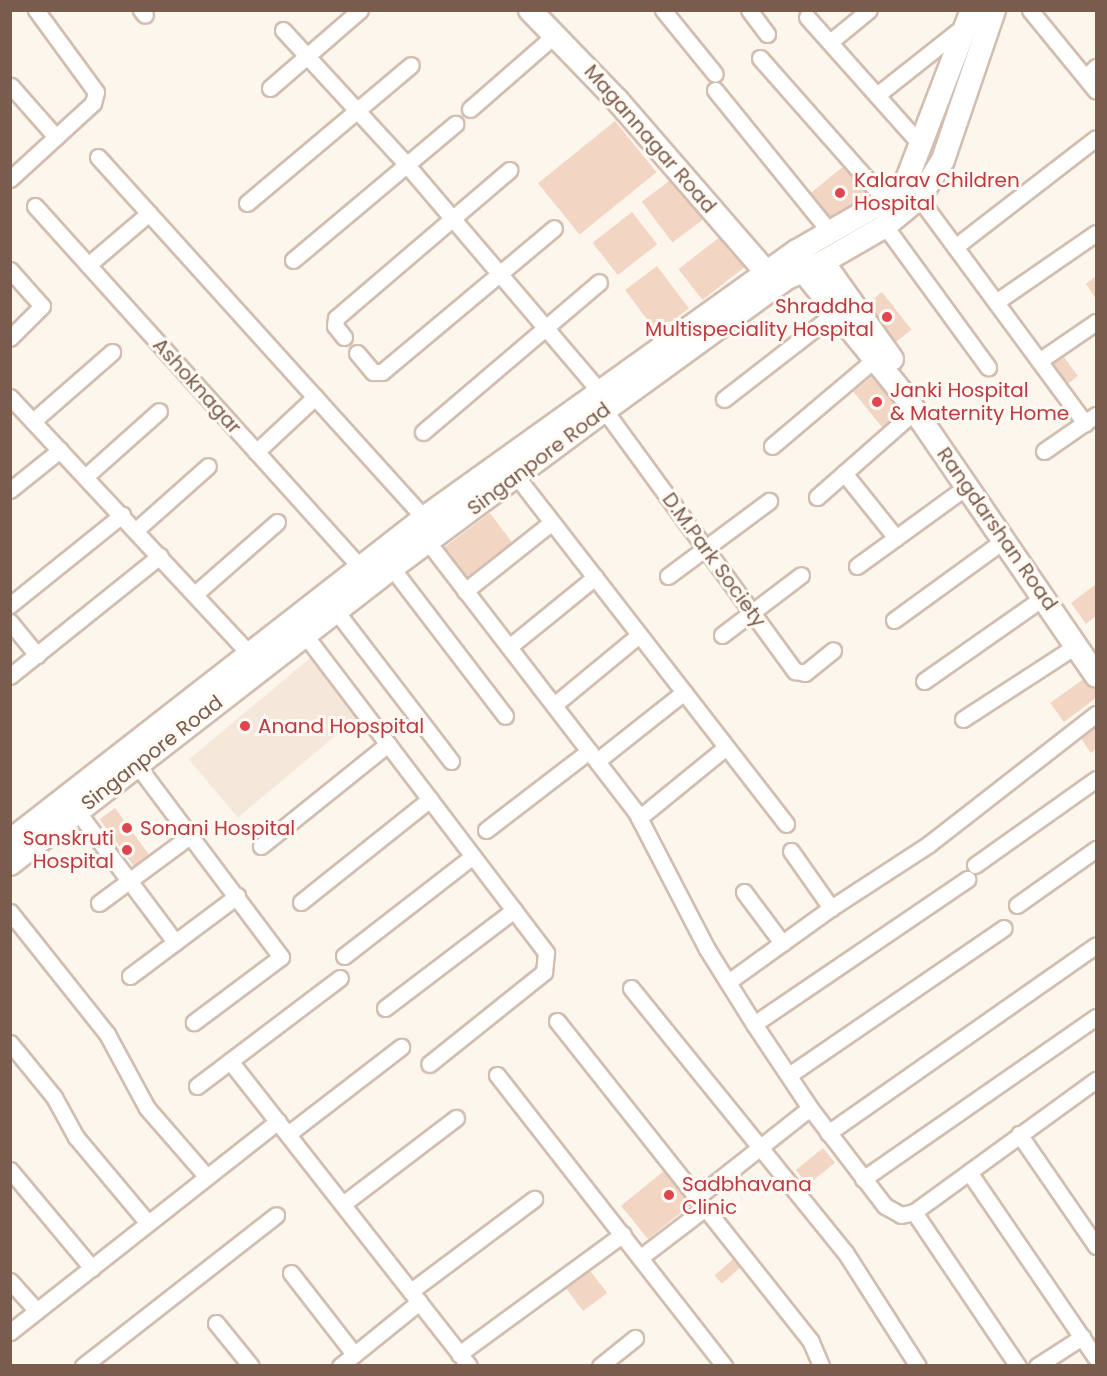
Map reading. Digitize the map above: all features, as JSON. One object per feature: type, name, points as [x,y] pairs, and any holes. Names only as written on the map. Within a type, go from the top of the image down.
[{"type":"main road","name":"Magannagar Road","points":[[530,10],[556,34],[766,272]]},
{"type":"main road","name":"Singanpore Road","points":[[10,864],[137,765],[359,566],[430,531],[517,477],[599,400],[787,278],[813,267],[885,226],[919,198],[944,160],[994,10]]},
{"type":"main road","name":"Singanpore Road","points":[[10,841],[256,660],[305,635],[392,568],[430,531],[766,272],[830,232],[886,201],[906,182],[970,17]]},
{"type":"main road","name":"Rangdarshan Road","points":[[813,267],[836,312],[915,411],[1044,597],[1087,648]]},
{"type":"main road","name":"Rangdarshan Road","points":[[813,267],[987,488],[1087,648],[1096,675]]},
{"type":"street","points":[[10,179],[93,104],[96,92],[36,10]]},
{"type":"street","points":[[270,88],[360,10]]},
{"type":"street","points":[[749,10],[767,34]]},
{"type":"street","points":[[830,42],[869,10]]},
{"type":"street","points":[[1030,10],[1091,72],[1096,91]]},
{"type":"street","points":[[669,13],[714,74]]},
{"type":"street","points":[[807,17],[920,144]]},
{"type":"street","points":[[878,95],[970,17]]},
{"type":"street","name":"D.M.Park Society","points":[[283,30],[407,165],[545,328],[799,674],[833,651]]},
{"type":"street","points":[[470,109],[556,34]]},
{"type":"street","points":[[760,58],[886,201]]},
{"type":"street","points":[[248,203],[411,65]]},
{"type":"street","points":[[11,86],[56,137]]},
{"type":"street","points":[[715,90],[830,232]]},
{"type":"street","points":[[293,260],[455,124]]},
{"type":"street","points":[[955,247],[1096,138]]},
{"type":"street","points":[[98,157],[315,397],[430,531],[465,591],[639,818],[728,982],[754,1024],[828,1133],[863,1179],[894,1213],[914,1212],[1096,1080]]},
{"type":"street","points":[[344,337],[335,326],[336,318],[509,170]]},
{"type":"street","points":[[919,198],[1039,361],[1091,419],[1044,451]]},
{"type":"street","name":"Ashoknagar","points":[[35,206],[359,566]]},
{"type":"street","points":[[88,266],[149,213]]},
{"type":"street","points":[[885,226],[988,367]]},
{"type":"street","points":[[357,353],[372,372],[382,372],[554,228]]},
{"type":"street","points":[[996,302],[1096,233]]},
{"type":"street","points":[[10,270],[42,306],[10,338]]},
{"type":"street","points":[[423,432],[599,282]]},
{"type":"street","points":[[724,399],[836,312]]},
{"type":"street","points":[[1039,361],[1096,322]]},
{"type":"street","points":[[33,421],[112,352]]},
{"type":"street","points":[[772,446],[874,359]]},
{"type":"street","points":[[256,452],[315,397]]},
{"type":"street","points":[[11,398],[256,660]]},
{"type":"street","points":[[85,477],[159,411]]},
{"type":"street","points":[[817,497],[915,411]]},
{"type":"street","points":[[10,490],[60,450]]},
{"type":"street","points":[[136,530],[208,466]]},
{"type":"street","points":[[844,473],[896,538]]},
{"type":"street","points":[[517,477],[786,824]]},
{"type":"street","points":[[856,566],[967,486]]},
{"type":"street","points":[[668,576],[769,501]]},
{"type":"street","points":[[10,605],[122,515]]},
{"type":"street","points":[[195,594],[277,522]]},
{"type":"street","points":[[465,591],[552,522]]},
{"type":"street","points":[[894,620],[1004,540]]},
{"type":"street","points":[[10,676],[160,556]]},
{"type":"street","points":[[392,568],[505,716]]},
{"type":"street","points":[[722,635],[801,575]]},
{"type":"street","points":[[509,647],[595,577]]},
{"type":"street","points":[[924,681],[1044,597]]},
{"type":"street","points":[[336,611],[451,761]]},
{"type":"street","points":[[10,622],[37,655]]},
{"type":"street","points":[[305,635],[546,953],[544,972],[429,1064]]},
{"type":"street","points":[[554,705],[639,635]]},
{"type":"street","points":[[963,719],[1087,648]]},
{"type":"street","points":[[486,830],[684,692]]},
{"type":"street","points":[[728,982],[831,908],[929,844],[1096,714]]},
{"type":"street","points":[[261,846],[388,744]]},
{"type":"street","points":[[639,818],[726,747]]},
{"type":"street","points":[[137,765],[281,957],[194,1022]]},
{"type":"street","points":[[975,865],[1096,779]]},
{"type":"street","points":[[301,902],[430,799]]},
{"type":"street","points":[[77,811],[175,942]]},
{"type":"street","points":[[99,903],[191,835]]},
{"type":"street","points":[[1017,905],[1096,849]]},
{"type":"street","points":[[791,851],[831,908]]},
{"type":"street","points":[[344,956],[473,856]]},
{"type":"street","points":[[754,1024],[967,879]]},
{"type":"street","points":[[744,892],[782,944]]},
{"type":"street","points":[[130,976],[237,896]]},
{"type":"street","points":[[385,1008],[513,910]]},
{"type":"street","points":[[10,912],[108,1035],[147,1108],[207,1177]]},
{"type":"street","points":[[789,1075],[1004,928]]},
{"type":"street","points":[[828,1133],[1096,945]]},
{"type":"street","points":[[197,1086],[340,978]]},
{"type":"street","points":[[630,988],[845,1252],[918,1365]]},
{"type":"street","points":[[863,1179],[1096,1017]]},
{"type":"street","points":[[557,1021],[811,1342],[821,1365]]},
{"type":"street","points":[[10,1042],[54,1097],[76,1137],[148,1223]]},
{"type":"street","points":[[288,1134],[401,1047]]},
{"type":"street","points":[[230,1061],[464,1360],[623,1234]]},
{"type":"street","points":[[497,1075],[724,1365]]},
{"type":"street","points":[[641,1257],[759,1146],[810,1108]]},
{"type":"street","points":[[343,1204],[456,1118]]},
{"type":"street","points":[[10,1332],[278,1121]]},
{"type":"street","points":[[1019,1134],[1096,1246]]},
{"type":"street","points":[[10,1170],[92,1268]]},
{"type":"street","points":[[969,1172],[1096,1358]]},
{"type":"street","points":[[340,1365],[415,1297],[534,1199]]},
{"type":"street","points":[[914,1212],[1018,1365]]},
{"type":"street","points":[[83,1365],[276,1215]]},
{"type":"street","points":[[291,1273],[354,1354]]},
{"type":"street","points":[[10,1281],[37,1311]]},
{"type":"street","points":[[216,1323],[251,1365]]},
{"type":"street","points":[[1037,1365],[1082,1337]]},
{"type":"street","points":[[600,1365],[636,1338]]},
{"type":"shaded area","points":[[310,658],[359,716],[238,818],[189,760]]},
{"type":"building","points":[[615,121],[657,172],[580,235],[538,183]]},
{"type":"building","points":[[844,166],[866,193],[833,220],[811,193]]},
{"type":"building","points":[[672,179],[703,220],[672,243],[642,202]]},
{"type":"building","points":[[632,212],[657,244],[618,275],[593,243]]},
{"type":"building","points":[[721,236],[745,267],[702,300],[678,269]]},
{"type":"building","points":[[657,266],[689,308],[657,332],[625,290]]},
{"type":"building","points":[[1096,276],[1096,299],[1086,284]]},
{"type":"building","points":[[882,292],[912,330],[889,347],[860,309]]},
{"type":"building","points":[[1060,352],[1078,376],[1063,387],[1045,363]]},
{"type":"building","points":[[875,374],[908,415],[887,433],[853,392]]},
{"type":"building","points":[[490,513],[513,543],[465,579],[442,549]]},
{"type":"building","points":[[1096,584],[1096,616],[1086,624],[1071,603]]},
{"type":"building","points":[[1088,676],[1096,688],[1096,698],[1064,722],[1050,703]]},
{"type":"building","points":[[1096,721],[1096,749],[1091,753],[1078,734]]},
{"type":"building","points":[[115,808],[151,858],[136,869],[100,819]]},
{"type":"building","points":[[823,1148],[835,1163],[808,1185],[796,1170]]},
{"type":"building","points":[[670,1166],[697,1199],[648,1239],[621,1206]]},
{"type":"building","points":[[738,1255],[745,1263],[722,1284],[715,1275]]},
{"type":"building","points":[[586,1265],[607,1293],[583,1311],[562,1283]]},
{"type":"place","name":"Kalarav Children Hospital","points":[[840,193]]},
{"type":"place","name":"Shraddha Multispeciality Hospital","points":[[887,317]]},
{"type":"place","name":"Janki Hospital & Maternity Home","points":[[877,402]]},
{"type":"place","name":"Anand Hopspital","points":[[245,726]]},
{"type":"place","name":"Sonani Hospital","points":[[127,828]]},
{"type":"place","name":"Sanskruti Hospital","points":[[127,850]]},
{"type":"place","name":"Sadbhavana Clinic","points":[[669,1195]]}]
